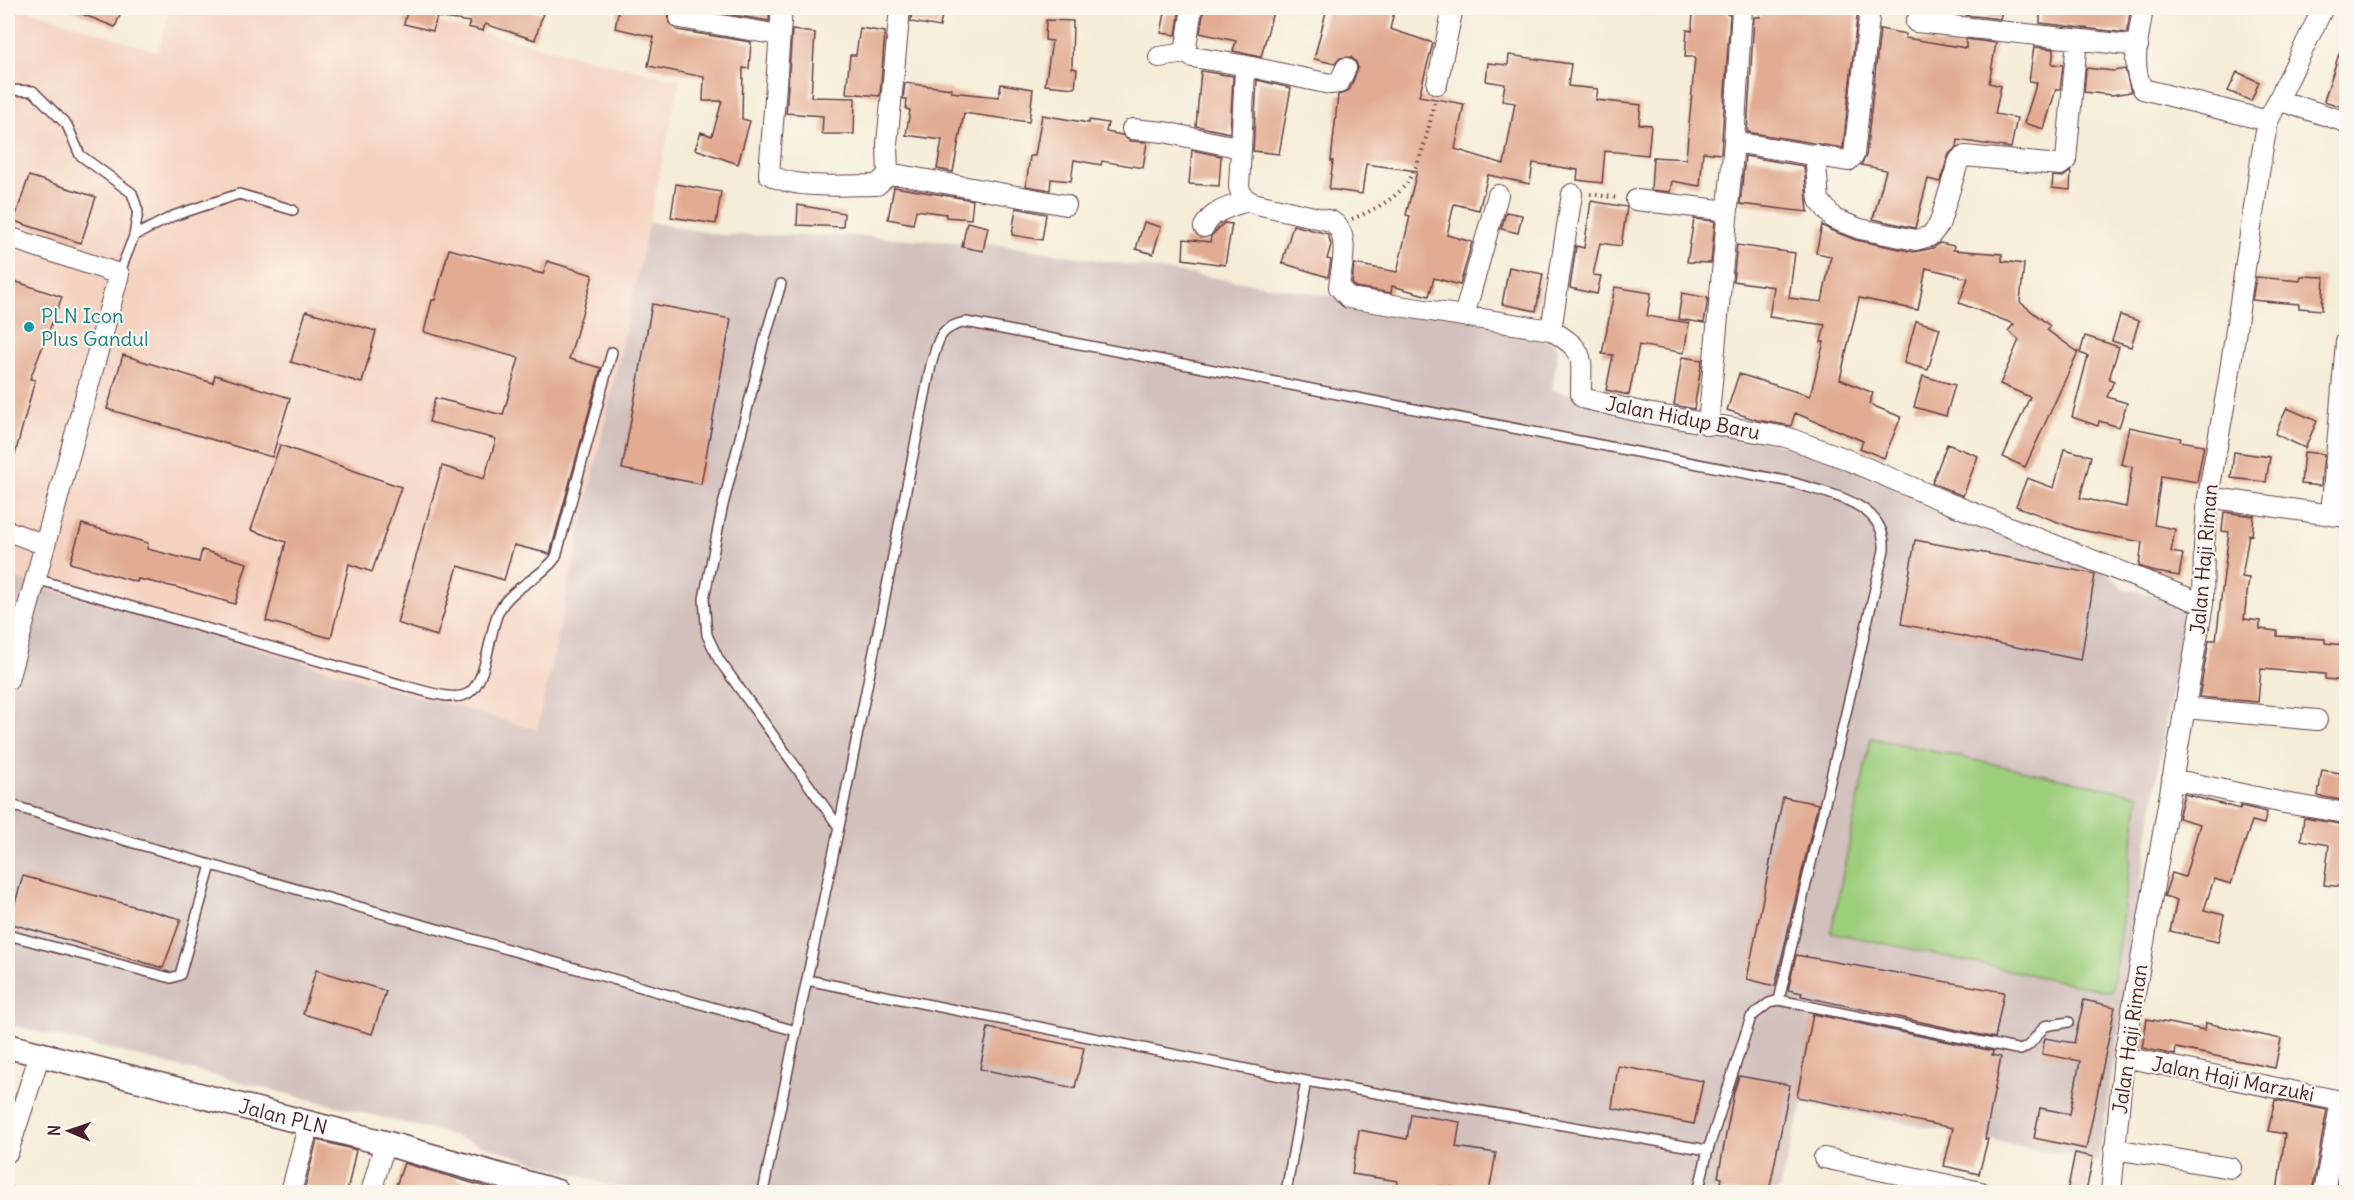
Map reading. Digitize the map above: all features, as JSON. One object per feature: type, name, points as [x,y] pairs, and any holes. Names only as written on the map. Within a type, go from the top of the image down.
[{"type":"street","points":[[680,8],[680,18],[779,35]]},
{"type":"street","points":[[782,8],[769,174],[777,179],[818,185],[877,186],[888,176],[900,175],[1066,205]]},
{"type":"street","points":[[888,176],[887,144],[900,8]]},
{"type":"street","points":[[1185,53],[1192,8]]},
{"type":"street","points":[[1437,84],[1454,8]]},
{"type":"street","points":[[1708,425],[1734,142],[1742,8]]},
{"type":"street","points":[[1734,142],[1848,161],[1854,155],[1870,8]]},
{"type":"street","points":[[2143,8],[2136,68],[2137,80],[2143,89],[2268,121]]},
{"type":"street","name":"Jalan Haji Riman","points":[[2111,1192],[2124,1057],[2203,604],[2208,497],[2228,384],[2268,121],[2323,8]]},
{"type":"street","points":[[1916,22],[2138,46]]},
{"type":"street","points":[[1815,154],[1819,200],[1834,219],[1860,229],[1916,240],[1930,236],[1939,225],[1957,166],[1960,159],[1965,156],[2060,165],[2066,160],[2077,39]]},
{"type":"street","points":[[1159,57],[1185,53],[1192,57],[1330,84],[1339,83],[1346,68]]},
{"type":"street","points":[[1242,65],[1246,78],[1239,187],[1241,195],[1247,201],[1330,221],[1338,225]]},
{"type":"street","points":[[2278,100],[2346,122]]},
{"type":"street","points":[[1132,129],[1164,132],[1241,148]]},
{"type":"street","points":[[1551,330],[1572,194]]},
{"type":"street","points":[[1464,316],[1498,195]]},
{"type":"street","points":[[1636,200],[1728,211]]},
{"type":"street","points":[[1204,227],[1208,219],[1218,211],[1247,201]]},
{"type":"street","name":"Jalan Hidup Baru","points":[[1338,225],[1343,241],[1339,287],[1342,293],[1349,298],[1551,330],[1572,343],[1580,353],[1582,397],[1641,412],[1786,437],[2203,604]]},
{"type":"street","points":[[8,237],[119,274],[8,680]]},
{"type":"street","points":[[2208,497],[2339,516],[2346,342]]},
{"type":"street","points":[[8,531],[45,544]]},
{"type":"street","points":[[2185,708],[2317,720]]},
{"type":"street","points":[[2172,779],[2284,803],[2346,813]]},
{"type":"street","name":"Jalan PLN","points":[[8,1046],[385,1143],[515,1186],[556,1192]]},
{"type":"street","points":[[8,1152],[13,1114],[40,1054]]},
{"type":"street","name":"Jalan Haji Marzuki","points":[[2124,1057],[2344,1101]]},
{"type":"street","points":[[2324,1192],[2344,1101]]},
{"type":"street","points":[[291,1192],[309,1123]]},
{"type":"street","points":[[371,1192],[385,1143]]},
{"type":"street","points":[[2114,1149],[2231,1168]]},
{"type":"street","points":[[1824,1158],[1960,1190],[1981,1192]]},
{"type":"lane","points":[[8,90],[33,91],[67,125],[80,155],[132,193],[138,211],[134,236],[119,274]]},
{"type":"lane","points":[[134,236],[173,216],[239,194],[293,210]]},
{"type":"lane","points":[[781,284],[722,509],[704,599],[705,618],[707,635],[719,660],[839,827]]},
{"type":"lane","points":[[763,1192],[839,827],[931,365],[940,336],[950,325],[966,322],[1791,482],[1855,504],[1870,512],[1880,523],[1885,538],[1884,550],[1779,1000]]},
{"type":"lane","points":[[36,579],[406,686],[462,696],[471,691],[479,681],[499,611],[514,593],[540,576],[556,557],[612,352]]},
{"type":"lane","points":[[8,804],[211,865],[796,1031]]},
{"type":"lane","points":[[8,935],[171,978],[180,975],[211,865]]},
{"type":"lane","points":[[807,980],[1306,1081],[1708,1150]]},
{"type":"lane","points":[[1698,1192],[1708,1150],[1751,1017],[1769,1003],[1779,1000],[2021,1050],[2030,1045],[2045,1026],[2069,1022]]},
{"type":"lane","points":[[1286,1192],[1306,1081]]},
{"type":"path","points":[[1338,225],[1383,204],[1402,189],[1408,181],[1427,137],[1437,84]]},
{"type":"path","points":[[1572,194],[1636,200]]},
{"type":"shaded area","points":[[8,8],[23,8],[158,52],[170,8],[377,8],[680,80],[538,731],[8,577]]},
{"type":"shaded area","points":[[649,222],[720,235],[863,236],[1000,245],[1464,316],[1533,324],[1558,348],[1552,390],[1834,457],[2092,560],[2125,589],[2181,600],[2186,625],[2166,721],[2098,1162],[1803,1102],[1778,1192],[631,1192],[440,1132],[8,1024],[8,577],[537,730]]},
{"type":"green space","points":[[1871,738],[2139,795],[2112,992],[1831,932]]},
{"type":"building","points":[[67,8],[123,8],[115,27]]},
{"type":"building","points":[[408,8],[524,8],[543,13],[535,40],[485,24],[483,31],[468,27],[470,22],[438,17],[439,9],[433,31],[404,24]]},
{"type":"building","points":[[619,8],[668,8],[669,23],[677,30],[751,42],[749,69],[743,68],[742,119],[750,121],[738,164],[695,149],[701,132],[712,136],[722,101],[703,101],[704,77],[648,66],[654,37],[615,28]]},
{"type":"building","points":[[692,8],[770,8],[769,21]]},
{"type":"building","points":[[943,8],[940,27],[911,22],[912,9]]},
{"type":"building","points":[[1166,8],[1180,8],[1176,35],[1161,33]]},
{"type":"building","points":[[1204,8],[1274,8],[1261,57],[1233,51],[1236,41],[1200,33]]},
{"type":"building","points":[[1327,8],[1395,8],[1390,29],[1433,43],[1419,96],[1464,104],[1455,149],[1504,164],[1515,103],[1502,101],[1505,84],[1486,81],[1488,63],[1508,65],[1509,55],[1571,64],[1568,86],[1598,89],[1596,100],[1641,105],[1639,124],[1651,125],[1648,155],[1605,151],[1602,183],[1577,180],[1578,170],[1533,163],[1530,184],[1488,175],[1479,210],[1454,204],[1447,235],[1472,242],[1460,285],[1434,278],[1429,296],[1392,286],[1391,293],[1355,287],[1352,283],[1354,264],[1397,272],[1410,216],[1406,215],[1417,171],[1366,164],[1362,194],[1329,189],[1338,95],[1350,89],[1358,68],[1351,57],[1340,58],[1335,64],[1314,59]]},
{"type":"building","points":[[1693,8],[1727,8],[1727,14],[1730,15],[1721,154],[1703,152],[1700,186],[1672,181],[1670,192],[1651,190],[1653,157],[1686,159],[1695,57],[1685,57],[1687,30],[1692,31]]},
{"type":"building","points":[[1761,8],[1858,8],[1843,148],[1747,132],[1754,17],[1760,17]]},
{"type":"building","points":[[1966,8],[2003,8],[2000,19],[1966,15]]},
{"type":"building","points":[[2040,8],[2090,8],[2130,13],[2127,33],[2040,23]]},
{"type":"building","points":[[1046,20],[1073,21],[1072,68],[1077,69],[1075,88],[1045,85],[1052,41],[1045,40]]},
{"type":"building","points":[[860,28],[885,32],[880,96],[846,93],[850,55],[856,55]]},
{"type":"building","points":[[1880,29],[1906,34],[1905,38],[1966,48],[1966,39],[1996,43],[1989,83],[2001,86],[1995,114],[2017,118],[2011,148],[1958,140],[1957,147],[1949,154],[1940,182],[1928,179],[1915,228],[1873,219],[1886,170],[1861,165],[1866,156]]},
{"type":"building","points":[[792,30],[815,33],[811,97],[855,98],[854,134],[822,134],[823,116],[786,113]]},
{"type":"building","points":[[2343,41],[2346,42],[2346,108],[2324,101]]},
{"type":"building","points":[[2034,47],[2054,49],[2052,64],[2063,65],[2060,89],[2056,89],[2044,129],[2024,123],[2037,82],[2029,81]]},
{"type":"building","points":[[2086,68],[2113,71],[2125,69],[2131,92],[2112,95],[2084,92]]},
{"type":"building","points":[[1201,71],[1233,76],[1230,133],[1196,126]]},
{"type":"building","points":[[2237,72],[2259,82],[2251,101],[2228,91]]},
{"type":"building","points":[[1257,80],[1291,88],[1279,154],[1253,151]]},
{"type":"building","points":[[905,83],[952,89],[951,92],[999,97],[1001,84],[1033,89],[1029,122],[964,113],[953,172],[937,169],[942,140],[906,135],[910,110],[906,109],[907,99],[903,99]]},
{"type":"building","points":[[1042,115],[1089,123],[1089,120],[1108,123],[1106,132],[1122,135],[1130,141],[1147,142],[1143,168],[1102,161],[1101,165],[1074,160],[1071,181],[1051,179],[1050,190],[1026,186],[1030,156],[1035,156]]},
{"type":"building","points":[[1192,150],[1221,156],[1219,186],[1189,184]]},
{"type":"building","points":[[1745,156],[1804,166],[1808,212],[1740,204]]},
{"type":"building","points":[[2071,171],[2070,190],[2052,188],[2053,176],[2063,177]]},
{"type":"building","points":[[29,176],[96,197],[81,243],[14,221]]},
{"type":"building","points":[[676,184],[721,192],[716,224],[671,217]]},
{"type":"building","points":[[894,187],[973,200],[971,219],[946,217],[946,214],[916,210],[913,224],[888,219]]},
{"type":"building","points":[[1591,201],[1627,207],[1621,246],[1600,243],[1593,275],[1601,276],[1597,294],[1570,288],[1576,246],[1584,248]]},
{"type":"building","points":[[798,205],[844,213],[843,227],[797,225]]},
{"type":"building","points":[[1016,208],[1046,214],[1042,240],[1012,235]]},
{"type":"building","points":[[1506,212],[1522,215],[1518,233],[1501,229]]},
{"type":"building","points":[[1694,219],[1715,221],[1711,263],[1687,262]]},
{"type":"building","points":[[967,222],[988,227],[983,251],[962,247]]},
{"type":"building","points":[[1144,222],[1161,227],[1153,254],[1136,249]]},
{"type":"building","points":[[1224,223],[1232,224],[1225,265],[1183,259],[1184,239],[1210,242],[1211,236]]},
{"type":"building","points":[[1293,225],[1328,234],[1331,245],[1327,259],[1331,260],[1328,277],[1282,263]]},
{"type":"building","points":[[1822,225],[1856,240],[1914,252],[1933,248],[1940,243],[1954,246],[1953,250],[2002,254],[2002,261],[2024,264],[2020,302],[2050,326],[2047,330],[2078,352],[2025,467],[2003,457],[2030,397],[2000,384],[2019,340],[2008,331],[2014,324],[1959,303],[1968,278],[1926,268],[1918,310],[1859,298],[1840,379],[1873,393],[1869,404],[1901,417],[1884,458],[1860,448],[1863,441],[1795,413],[1791,426],[1757,420],[1727,410],[1739,374],[1810,396],[1824,342],[1821,342],[1825,325],[1769,317],[1774,287],[1733,281],[1737,245],[1795,253],[1789,298],[1822,302],[1831,256],[1816,253]]},
{"type":"building","points":[[449,249],[543,274],[547,261],[593,275],[569,359],[601,368],[550,554],[514,545],[504,580],[458,566],[437,636],[397,623],[442,466],[484,479],[496,439],[429,422],[435,398],[503,415],[519,358],[424,332]]},
{"type":"building","points":[[1509,267],[1543,274],[1536,311],[1502,304]]},
{"type":"building","points":[[2301,276],[2324,277],[2322,310],[2299,308],[2299,304],[2252,300],[2256,277],[2300,281]]},
{"type":"building","name":"PLN Icon Plus Gandul","points":[[8,279],[62,297],[30,379],[35,380],[13,462],[8,461]]},
{"type":"building","points":[[1615,287],[1651,293],[1647,316],[1689,323],[1684,353],[1639,345],[1629,395],[1606,390],[1613,355],[1602,354]]},
{"type":"building","points":[[1682,293],[1708,298],[1704,323],[1678,319]]},
{"type":"building","points":[[652,304],[731,319],[701,484],[622,469]]},
{"type":"building","points":[[306,311],[376,331],[362,383],[291,362]]},
{"type":"building","points":[[2120,315],[2139,321],[2131,347],[2112,341]]},
{"type":"building","points":[[1916,321],[1940,328],[1928,370],[1904,363]]},
{"type":"building","points":[[2085,336],[2119,347],[2109,379],[2114,381],[2107,397],[2127,403],[2119,427],[2099,421],[2098,426],[2072,417],[2088,356],[2080,353]]},
{"type":"building","points":[[123,355],[213,383],[215,375],[290,398],[272,457],[107,409]]},
{"type":"building","points":[[1682,357],[1702,360],[1694,409],[1674,405]]},
{"type":"building","points":[[1923,376],[1955,385],[1946,416],[1914,407]]},
{"type":"building","points":[[2287,408],[2317,421],[2305,448],[2275,434]]},
{"type":"building","points":[[2129,427],[2204,445],[2197,482],[2161,476],[2154,525],[2175,529],[2171,552],[2183,554],[2179,576],[2139,566],[2142,542],[2076,529],[2016,506],[2027,478],[2054,488],[2064,449],[2091,456],[2080,498],[2126,507],[2132,467],[2121,464]]},
{"type":"building","points":[[1947,444],[1978,456],[1963,496],[1932,483]]},
{"type":"building","points":[[280,445],[401,487],[372,572],[349,564],[331,638],[266,621],[286,542],[251,530]]},
{"type":"building","points":[[2234,452],[2270,457],[2266,482],[2231,478]]},
{"type":"building","points":[[2304,452],[2324,454],[2321,486],[2301,484]]},
{"type":"building","points":[[2224,512],[2254,516],[2242,577],[2249,578],[2244,619],[2260,621],[2260,629],[2277,631],[2277,636],[2325,639],[2325,643],[2346,645],[2346,681],[2325,679],[2325,674],[2261,669],[2258,702],[2199,697],[2209,640],[2216,640],[2229,532],[2222,531]]},
{"type":"building","points":[[82,524],[148,543],[147,549],[199,562],[202,550],[247,563],[235,604],[175,587],[138,579],[137,582],[70,563]]},
{"type":"building","points":[[1915,540],[2095,574],[2081,660],[1901,624]]},
{"type":"building","points":[[2322,770],[2346,774],[2346,801],[2318,796]]},
{"type":"building","points":[[2184,794],[2240,809],[2241,806],[2267,812],[2264,824],[2252,821],[2231,884],[2214,879],[2204,910],[2224,915],[2218,942],[2170,931],[2177,900],[2164,896],[2172,873],[2185,877],[2200,824],[2178,818]]},
{"type":"building","points":[[1783,797],[1818,804],[1775,986],[1747,979]]},
{"type":"building","points":[[2304,818],[2346,825],[2346,887],[2324,885],[2329,845],[2301,840]]},
{"type":"building","points":[[23,876],[181,919],[163,968],[9,923]]},
{"type":"building","points":[[1796,955],[2004,992],[1995,1038],[1801,996],[1802,993],[1788,990]]},
{"type":"building","points":[[316,970],[386,991],[372,1034],[303,1014]]},
{"type":"building","points":[[2084,1000],[2115,1007],[2086,1149],[2034,1138],[2040,1108],[2070,1114],[2080,1061],[2042,1054],[2045,1038],[2074,1043]]},
{"type":"building","points":[[1813,1014],[1993,1051],[1992,1055],[2001,1057],[1985,1139],[1988,1139],[1979,1174],[1944,1166],[1953,1128],[1797,1097]]},
{"type":"building","points":[[2147,1019],[2205,1030],[2206,1023],[2281,1039],[2275,1068],[2176,1048],[2175,1055],[2142,1048]]},
{"type":"building","points":[[988,1028],[1084,1048],[1075,1088],[980,1069]]},
{"type":"building","points":[[1618,1066],[1703,1081],[1694,1124],[1612,1108]]},
{"type":"building","points":[[1739,1076],[1790,1085],[1769,1192],[1719,1192],[1722,1178],[1718,1177]]},
{"type":"building","points":[[2275,1100],[2327,1110],[2312,1192],[2277,1192],[2285,1134],[2268,1131]]},
{"type":"building","points":[[1411,1114],[1460,1122],[1456,1147],[1496,1153],[1489,1192],[1441,1186],[1440,1192],[1396,1192],[1398,1181],[1352,1174],[1359,1130],[1407,1139]]},
{"type":"building","points":[[2346,1137],[2346,1192],[2336,1192]]},
{"type":"building","points":[[317,1140],[356,1150],[347,1192],[304,1190]]},
{"type":"building","points":[[2075,1153],[2093,1157],[2086,1192],[2067,1192]]},
{"type":"building","points":[[404,1163],[489,1188],[489,1192],[394,1192]]},
{"type":"place","name":"PLN Icon Plus Gandul","points":[[29,327]]}]
